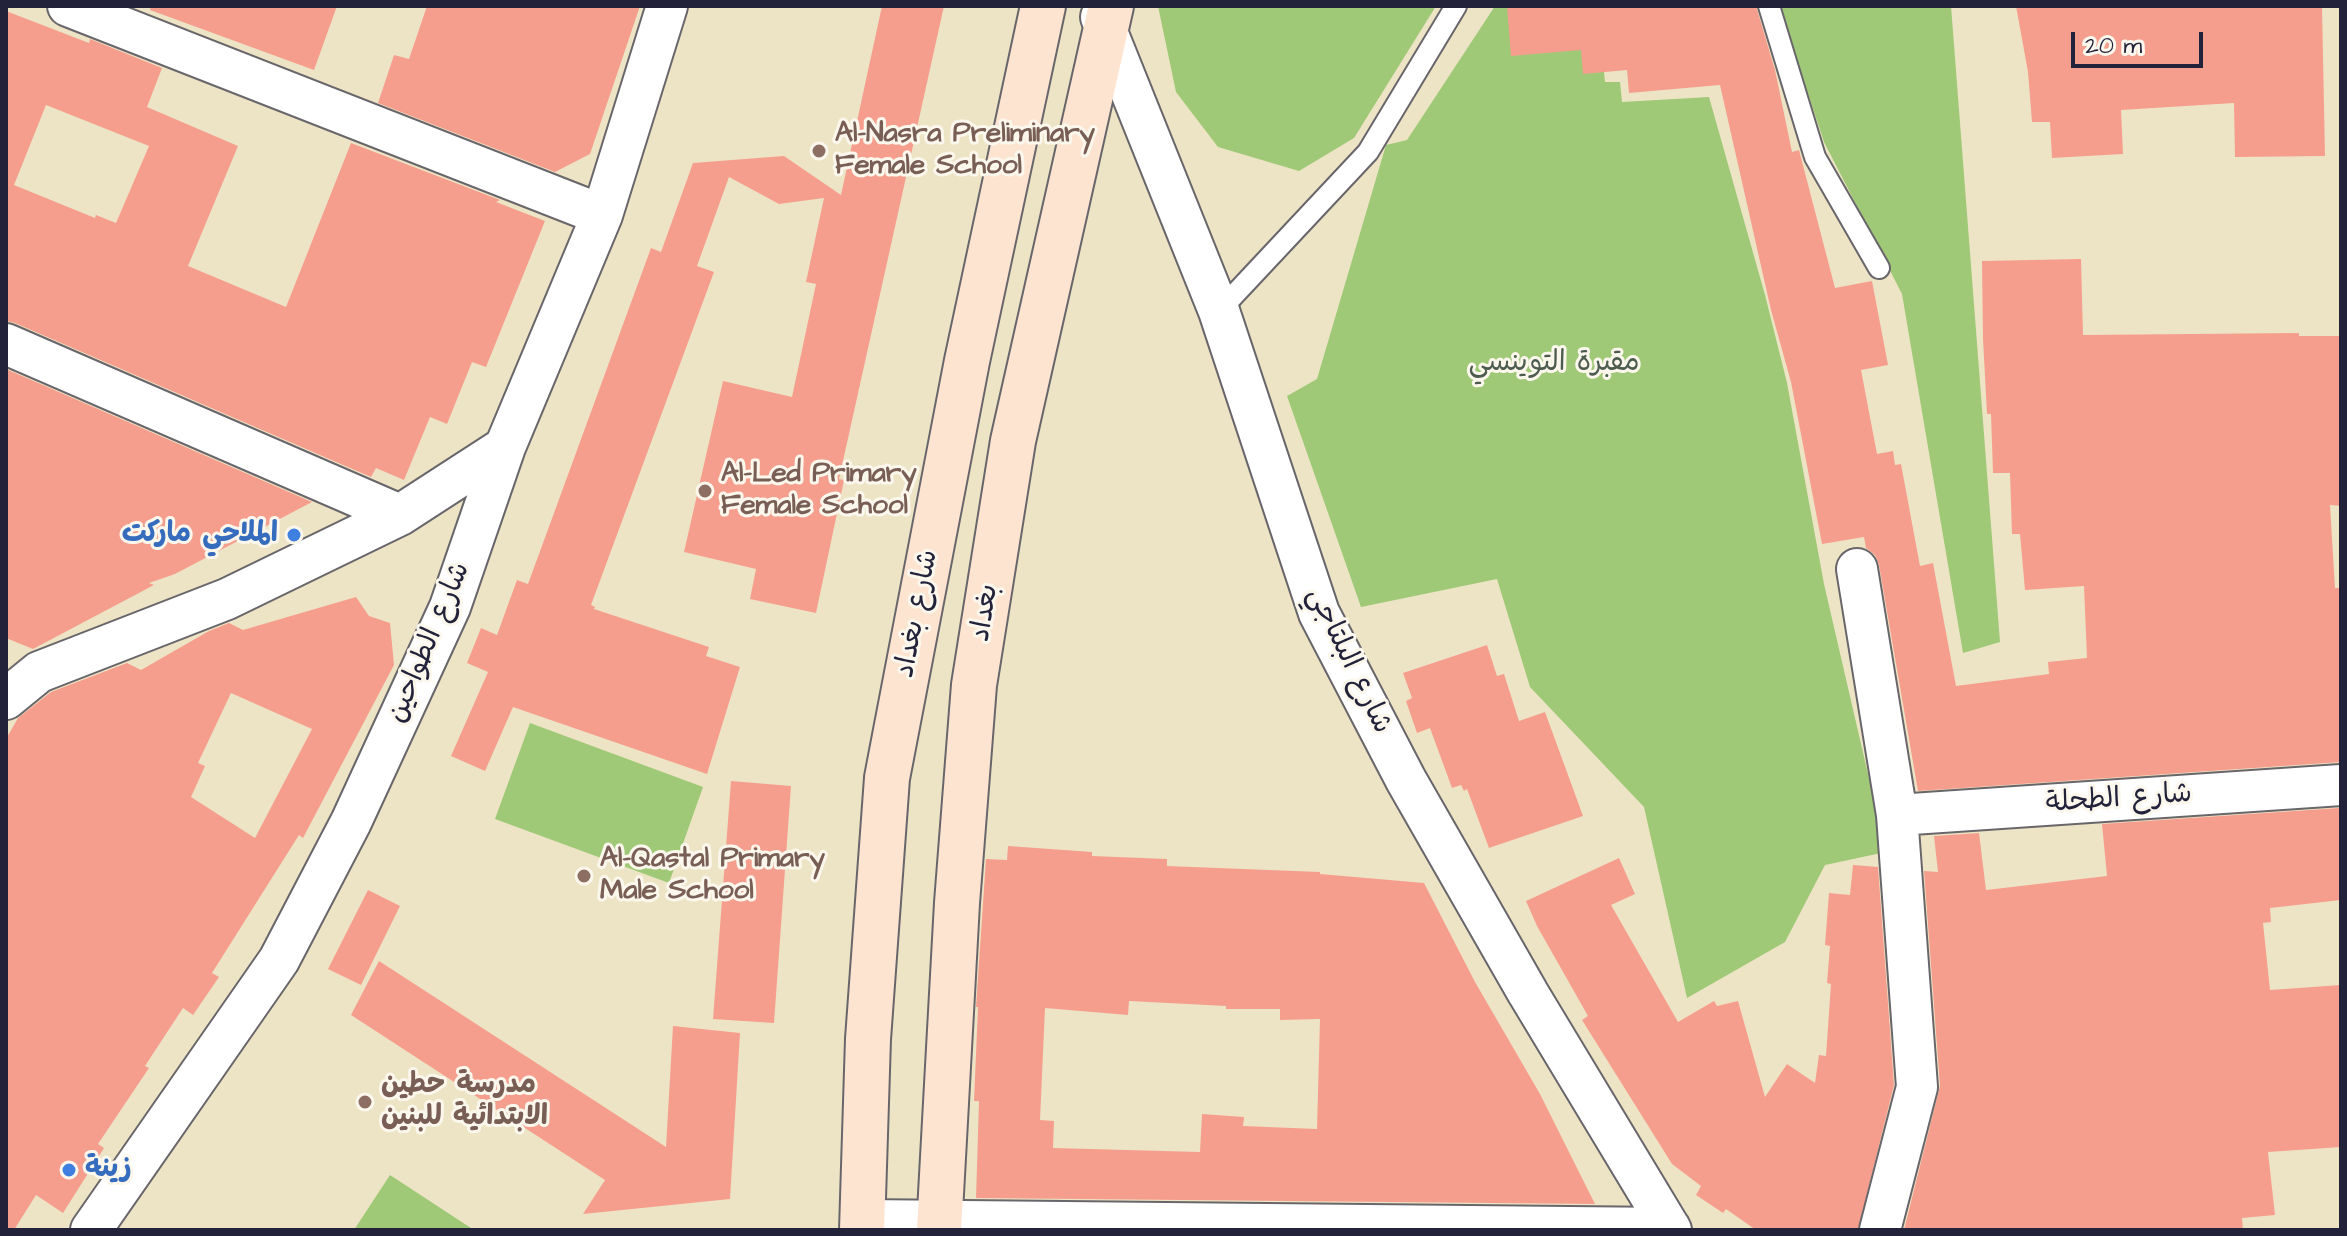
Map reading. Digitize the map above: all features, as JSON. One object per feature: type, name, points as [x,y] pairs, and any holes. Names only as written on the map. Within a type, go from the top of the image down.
[{"type":"main road","name":"شارع بغداد","points":[[862,1225],[868,1039],[887,778],[967,361],[1043,6]]},
{"type":"main road","name":"بغداد","points":[[939,1226],[957,903],[974,685],[1013,441],[1104,14]]},
{"type":"street","points":[[68,6],[602,215]]},
{"type":"street","name":"شارع الطواحين","points":[[91,1230],[279,960],[351,822],[450,607],[505,447],[602,215],[667,6]]},
{"type":"street","name":"شارع البلتاجي","points":[[1104,14],[1219,311],[1319,613],[1414,794],[1528,993],[1670,1229]]},
{"type":"street","points":[[6,344],[400,515]]},
{"type":"street","points":[[6,699],[22,666],[227,599],[400,515],[505,447]]},
{"type":"street","points":[[1857,569],[1897,815],[1917,1087],[1880,1230]]},
{"type":"street","name":"شارع الطحلة","points":[[1897,815],[2341,785]]},
{"type":"street","points":[[862,1225],[1670,1229]]},
{"type":"lane","points":[[1219,311],[1368,152],[1456,6]]},
{"type":"lane","points":[[1769,6],[1815,157],[1879,268]]},
{"type":"green space","points":[[1158,6],[1436,6],[1354,138],[1299,171],[1218,147],[1176,92]]},
{"type":"green space","name":"مقبرة التوينسي","points":[[1495,6],[1528,6],[1600,33],[1605,82],[1620,82],[1622,102],[1709,97],[1787,383],[1824,584],[1886,852],[1825,865],[1785,942],[1687,998],[1644,807],[1530,687],[1497,579],[1361,607],[1287,396],[1317,379],[1386,145],[1407,140]]},
{"type":"green space","points":[[1779,6],[1951,6],[2000,642],[1963,653],[1902,294],[1824,142]]},
{"type":"green space","points":[[530,723],[703,787],[669,883],[495,819]]},
{"type":"green space","points":[[390,1175],[474,1230],[354,1230]]},
{"type":"building","points":[[151,6],[337,6],[314,70],[150,10]]},
{"type":"building","points":[[427,6],[640,6],[590,154],[555,172],[378,103],[394,55],[409,59]]},
{"type":"building","points":[[882,6],[944,6],[839,479],[844,480],[816,613],[750,599],[756,569],[684,552],[723,381],[792,397],[816,284],[806,282],[824,198],[779,204],[729,177],[697,266],[714,272],[591,605],[594,609],[709,647],[706,656],[740,667],[707,774],[513,707],[485,771],[451,756],[488,672],[467,663],[481,628],[497,635],[517,580],[528,584],[651,248],[661,252],[693,163],[784,156],[841,195]]},
{"type":"building","points":[[1507,6],[1756,6],[1775,70],[1792,152],[1799,150],[1835,288],[1872,281],[1888,365],[1861,370],[1877,454],[1893,451],[1895,465],[1901,464],[1920,566],[1933,563],[1956,686],[2049,674],[2048,662],[2087,658],[2084,586],[2025,590],[2020,534],[2012,534],[2010,473],[1993,473],[1983,339],[1982,261],[2081,259],[2083,335],[2299,333],[2299,336],[2341,336],[2341,506],[2330,505],[2335,588],[2341,588],[2341,762],[1918,791],[1879,565],[1875,555],[1866,548],[1864,537],[1822,544],[1791,382],[1771,310],[1720,85],[1629,93],[1627,70],[1583,74],[1581,50],[1511,56]]},
{"type":"building","points":[[2016,6],[2322,6],[2325,156],[2235,157],[2234,103],[2121,110],[2123,154],[2052,158],[2050,122],[2032,122],[2028,72]]},
{"type":"building","points":[[6,11],[89,43],[90,39],[162,68],[147,107],[238,146],[188,266],[286,307],[351,143],[500,200],[496,202],[545,221],[486,367],[472,362],[447,424],[430,417],[404,480],[376,468],[371,477],[6,321]],"holes":[[[46,105],[149,146],[116,223],[96,215],[95,218],[14,185]]]},
{"type":"building","points":[[6,369],[312,502],[175,574],[149,583],[154,585],[33,649],[6,638]]},
{"type":"building","points":[[356,597],[369,616],[390,623],[394,665],[303,838],[299,835],[212,973],[219,977],[193,1015],[183,1008],[145,1066],[149,1068],[98,1144],[104,1148],[63,1213],[36,1195],[14,1230],[6,1230],[6,739],[18,718],[51,692],[127,663],[141,670],[229,623],[243,630]],"holes":[[[231,693],[312,729],[255,838],[191,797],[205,766],[198,763]]]},
{"type":"building","points":[[1487,645],[1497,676],[1504,674],[1519,721],[1545,712],[1583,816],[1489,848],[1467,789],[1464,791],[1461,785],[1452,788],[1430,728],[1417,733],[1406,701],[1412,698],[1403,673]]},
{"type":"building","points":[[731,781],[791,786],[774,1023],[713,1019]]},
{"type":"building","points":[[2339,808],[2341,900],[2270,908],[2271,922],[2263,923],[2270,990],[2341,985],[2341,1147],[2268,1152],[2275,1215],[2242,1218],[2243,1230],[1904,1230],[1940,1086],[1924,871],[1938,872],[1934,836],[1979,833],[1986,890],[2107,876],[2102,824]]},
{"type":"building","points":[[1008,846],[1092,852],[1092,856],[1167,859],[1167,866],[1320,872],[1424,883],[1475,982],[1540,1094],[1595,1204],[976,1198],[979,1101],[974,1101],[976,1007],[986,859],[1007,860]],"holes":[[[1129,1001],[1226,1006],[1226,1009],[1280,1009],[1280,1020],[1320,1019],[1317,1129],[1243,1126],[1244,1117],[1202,1114],[1200,1152],[1053,1148],[1054,1121],[1040,1120],[1045,1008],[1128,1015]]]},
{"type":"building","points":[[1619,858],[1635,894],[1611,905],[1678,1022],[1714,1001],[1717,1006],[1738,1001],[1765,1097],[1787,1064],[1815,1083],[1819,1055],[1826,1056],[1831,984],[1827,983],[1830,946],[1825,945],[1829,893],[1850,895],[1853,865],[1878,867],[1894,1085],[1858,1230],[1756,1230],[1726,1209],[1723,1213],[1696,1195],[1701,1186],[1672,1164],[1582,1020],[1588,1016],[1526,901]]},
{"type":"building","points":[[368,890],[400,906],[361,985],[328,969]]},
{"type":"building","points":[[379,961],[666,1147],[673,1026],[740,1033],[730,1199],[583,1214],[605,1180],[351,1015]]},
{"type":"place","name":"Al-Nasra Preliminary Female School","points":[[819,151]]},
{"type":"place","name":"Al-Led Primary Female School","points":[[705,491]]},
{"type":"place","name":"الملاحي ماركت","points":[[294,535]]},
{"type":"place","name":"Al-Qastal Primary Male School","points":[[584,876]]},
{"type":"place","name":"مدرسة حطين الابتدائية للبنين","points":[[365,1102]]},
{"type":"place","name":"زينة","points":[[69,1170]]}]
